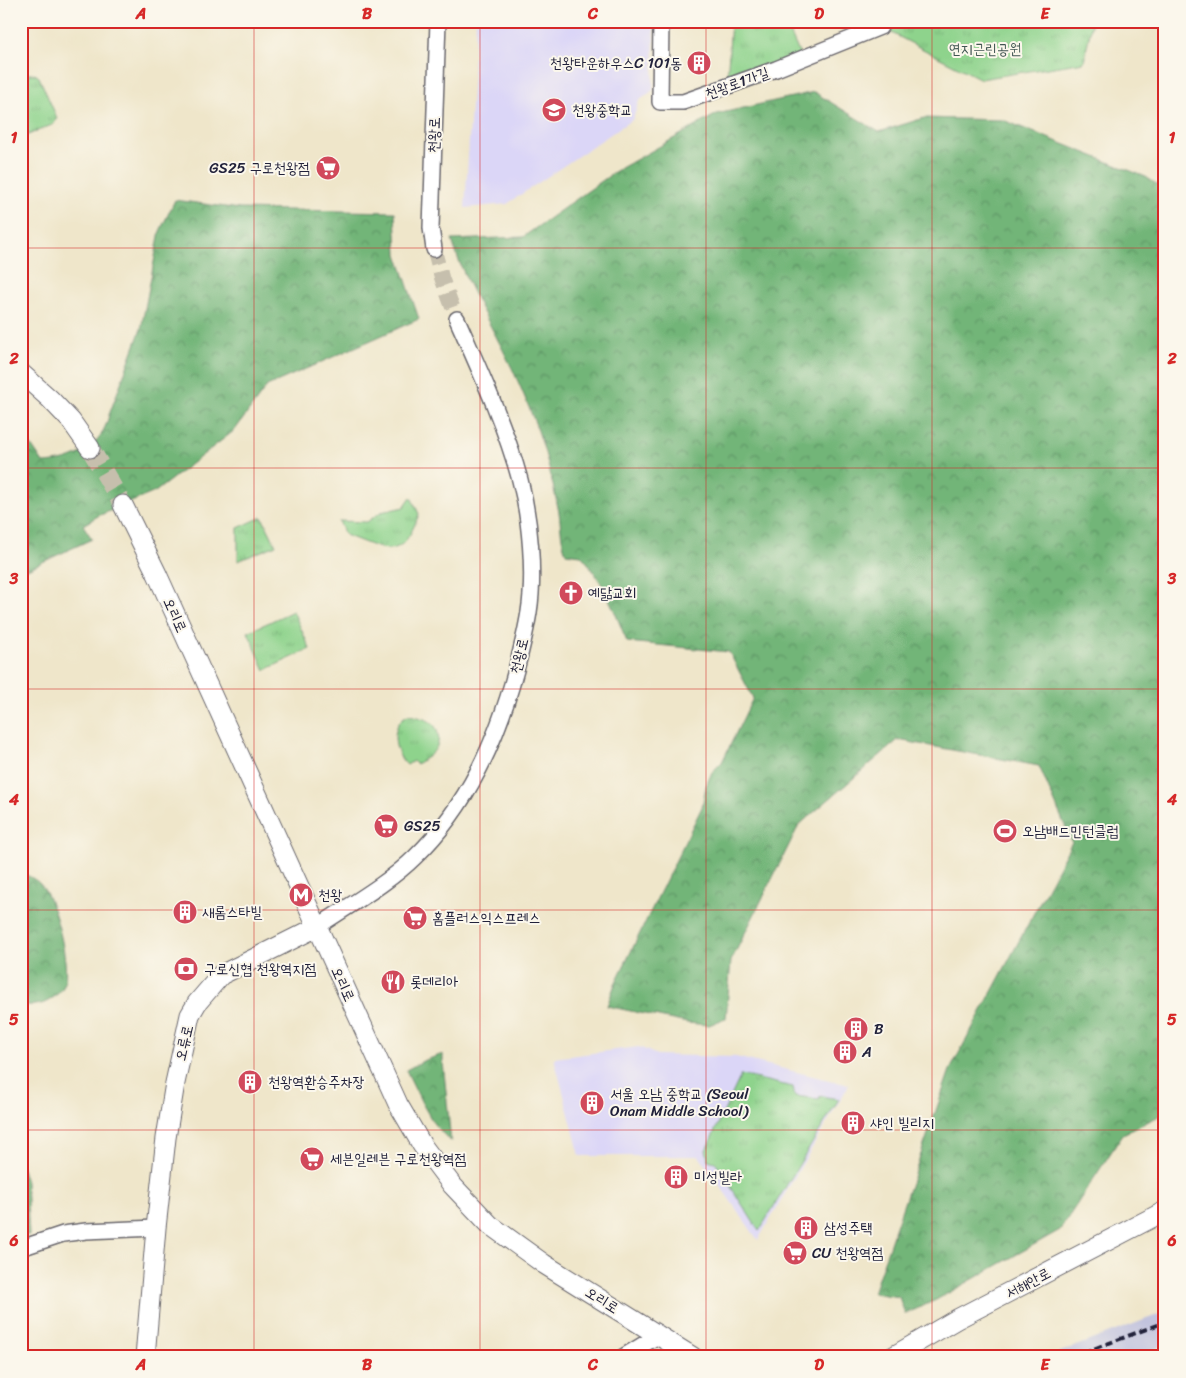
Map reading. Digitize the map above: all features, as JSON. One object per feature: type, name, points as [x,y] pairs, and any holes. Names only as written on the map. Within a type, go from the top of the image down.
[{"type":"main road","points":[[21,373],[50,398],[71,421],[90,448]]},
{"type":"main road","name":"오리로","points":[[122,505],[157,574],[398,1104],[422,1145],[452,1185],[490,1225],[544,1264],[693,1357]]},
{"type":"main road","name":"오류로","points":[[145,1357],[166,1138],[185,1033],[196,1002],[221,975],[317,927]]},
{"type":"main road","name":"서해안로","points":[[892,1357],[957,1319],[1165,1211]]},
{"type":"street","name":"천왕로","points":[[434,249],[431,228],[438,21]]},
{"type":"street","name":"천왕로1가길","points":[[661,21],[660,102],[683,102],[776,69],[880,27],[878,21]]},
{"type":"street","name":"천왕로","points":[[317,927],[377,887],[414,859],[435,837],[482,765],[499,727],[523,642],[530,610],[531,577],[528,528],[520,482],[507,438],[457,319]]},
{"type":"street","points":[[21,1248],[63,1234],[156,1228]]},
{"type":"street","points":[[623,1357],[659,1335]]},
{"type":"shaded area","name":"천왕중학교","points":[[476,21],[654,21],[653,90],[639,101],[633,119],[507,204],[465,208]]},
{"type":"shaded area","points":[[639,1047],[657,1055],[736,1057],[849,1085],[758,1240],[699,1156],[580,1156],[554,1058]]},
{"type":"shaded area","points":[[1165,1312],[1165,1345],[1133,1357],[1047,1357]]},
{"type":"green space","points":[[731,21],[785,21],[800,55],[727,81]]},
{"type":"green space","name":"연지근린공원","points":[[878,21],[1092,21],[1084,62],[981,79],[880,27]]},
{"type":"green space","points":[[29,74],[35,74],[39,77],[57,118],[54,124],[21,138],[21,78]]},
{"type":"green space","points":[[814,92],[879,132],[924,118],[1003,120],[1146,177],[1165,190],[1165,1113],[1123,1134],[1060,1230],[936,1300],[905,1314],[899,1297],[873,1293],[950,1070],[1072,842],[1039,766],[898,740],[799,825],[731,961],[726,1018],[709,1025],[687,1023],[607,1006],[615,984],[702,807],[706,786],[712,772],[722,762],[753,698],[729,652],[627,642],[608,596],[596,574],[581,555],[566,553],[554,489],[538,431],[512,367],[468,282],[452,240],[523,237],[616,171],[717,114]]},
{"type":"green space","points":[[175,200],[240,209],[395,212],[397,254],[419,319],[267,386],[235,430],[155,492],[98,516],[83,525],[92,539],[21,572],[21,430],[43,463],[65,460],[76,456],[85,451],[100,436],[141,329],[160,231]]},
{"type":"green space","points":[[411,497],[419,514],[406,540],[398,547],[391,549],[382,548],[345,535],[339,521],[367,522],[381,512],[404,507]]},
{"type":"green space","points":[[262,517],[276,545],[238,561],[238,528]]},
{"type":"green space","points":[[293,611],[310,649],[265,670],[248,632]]},
{"type":"green space","points":[[408,715],[431,722],[437,730],[438,740],[435,749],[429,756],[416,764],[413,761],[407,765],[402,760],[395,739],[398,725]]},
{"type":"green space","points":[[21,873],[38,882],[50,901],[60,931],[65,962],[66,975],[64,985],[58,994],[44,1003],[36,1005],[21,1005]]},
{"type":"green space","points":[[443,1054],[451,1142],[434,1124],[406,1070],[423,1061]]},
{"type":"green space","points":[[741,1075],[793,1087],[795,1096],[819,1099],[820,1096],[839,1099],[759,1231],[715,1162],[708,1160],[706,1150]]},
{"type":"green space","points":[[21,1165],[26,1182],[29,1235],[21,1236]]},
{"type":"tunnel","points":[[434,249],[442,279],[457,319]]},
{"type":"tunnel","points":[[90,448],[123,505]]},
{"type":"railway","points":[[1072,1357],[1165,1322]]},
{"type":"place","name":"천왕타운하우스C 101동","points":[[699,63]]},
{"type":"place","name":"천왕중학교","points":[[554,110]]},
{"type":"place","name":"GS25 구로천왕점","points":[[328,168]]},
{"type":"place","name":"예닮교회","points":[[571,593]]},
{"type":"place","name":"GS25","points":[[386,826]]},
{"type":"place","name":"오남배드민턴클럽","points":[[1005,831]]},
{"type":"place","name":"천왕","points":[[301,895]]},
{"type":"place","name":"새롬스타빌","points":[[185,912]]},
{"type":"place","name":"홈플러스익스프레스","points":[[415,918]]},
{"type":"place","name":"구로신협 천왕역지점","points":[[186,969]]},
{"type":"place","name":"롯데리아","points":[[393,982]]},
{"type":"place","name":"B","points":[[856,1029]]},
{"type":"place","name":"A","points":[[845,1052]]},
{"type":"place","name":"천왕역환승주차장","points":[[250,1082]]},
{"type":"place","name":"서울 오남 중학교 (Seoul Onam Middle School)","points":[[592,1103]]},
{"type":"place","name":"샤인 빌리지","points":[[853,1123]]},
{"type":"place","name":"세븐일레븐 구로천왕역점","points":[[312,1159]]},
{"type":"place","name":"미성빌라","points":[[676,1177]]},
{"type":"place","name":"삼성주택","points":[[806,1228]]},
{"type":"place","name":"CU 천왕역점","points":[[795,1253]]}]
